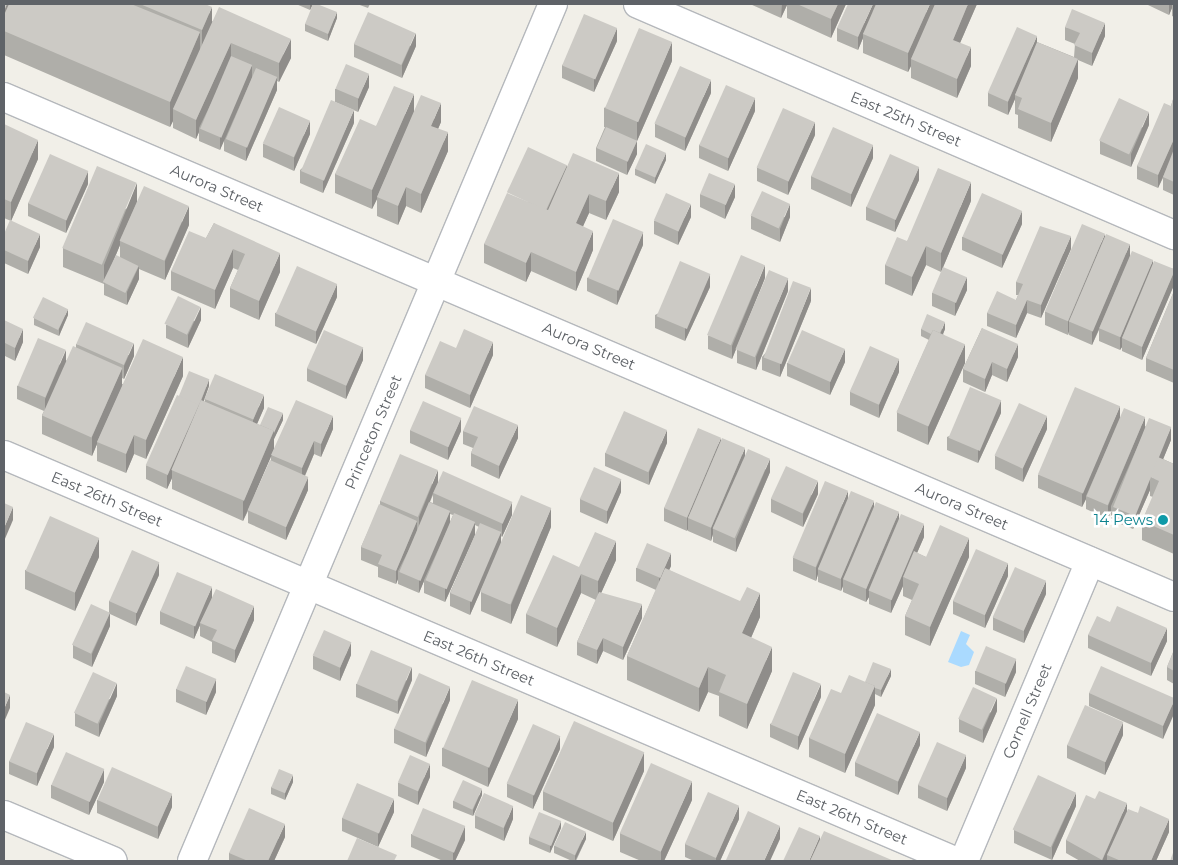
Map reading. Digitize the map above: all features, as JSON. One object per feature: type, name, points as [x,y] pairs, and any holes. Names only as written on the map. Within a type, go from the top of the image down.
[{"type":"street","name":"Princeton Street","points":[[192,861],[553,4]]},
{"type":"street","name":"East 25th Street","points":[[638,4],[1174,235]]},
{"type":"street","name":"Aurora Street","points":[[4,98],[1174,597]]},
{"type":"street","name":"East 26th Street","points":[[4,455],[955,861]]},
{"type":"street","name":"Cornell Street","points":[[964,861],[1090,561]]},
{"type":"street","points":[[4,815],[113,861]]},
{"type":"water","points":[[961,631],[970,635],[966,644],[974,652],[969,665],[961,667],[948,662]]},
{"type":"building","points":[[9,4],[131,4],[200,32],[170,102],[4,31],[4,15]]},
{"type":"building","points":[[140,4],[205,4],[212,7],[202,30]]},
{"type":"building","points":[[313,4],[337,12],[328,34],[305,24]]},
{"type":"building","points":[[797,4],[838,4],[831,19]]},
{"type":"building","points":[[848,4],[873,4],[858,37],[837,28]]},
{"type":"building","points":[[876,4],[930,4],[908,53],[863,34]]},
{"type":"building","points":[[935,4],[968,4],[953,40],[971,47],[957,79],[911,59]]},
{"type":"building","points":[[219,7],[291,39],[279,63],[231,43],[196,120],[173,109]]},
{"type":"building","points":[[1072,9],[1105,23],[1092,53],[1074,45],[1080,33],[1065,27]]},
{"type":"building","points":[[368,12],[416,33],[401,65],[354,44]]},
{"type":"building","points":[[584,14],[617,28],[595,80],[562,66]]},
{"type":"building","points":[[1017,27],[1037,36],[1008,102],[988,93]]},
{"type":"building","points":[[639,28],[672,42],[638,122],[605,108]]},
{"type":"building","points":[[1037,42],[1078,59],[1051,123],[1018,109],[1022,98],[1015,95]]},
{"type":"building","points":[[231,56],[252,65],[221,138],[200,129]]},
{"type":"building","points":[[346,64],[369,74],[358,99],[335,89]]},
{"type":"building","points":[[680,66],[711,80],[685,137],[654,124]]},
{"type":"building","points":[[256,68],[277,77],[247,148],[226,139]]},
{"type":"building","points":[[726,85],[755,98],[728,158],[699,145]]},
{"type":"building","points":[[394,86],[414,94],[372,190],[335,174],[360,119],[376,126]]},
{"type":"building","points":[[421,95],[441,103],[431,126],[448,132],[421,194],[406,187],[398,206],[377,197]]},
{"type":"building","points":[[1174,96],[1174,139],[1158,175],[1137,166],[1164,103],[1171,106]]},
{"type":"building","points":[[1119,98],[1149,112],[1129,155],[1099,141]]},
{"type":"building","points":[[331,100],[354,110],[324,181],[301,171]]},
{"type":"building","points":[[279,107],[310,121],[294,157],[263,144]]},
{"type":"building","points":[[783,108],[815,122],[789,182],[757,167]]},
{"type":"building","points":[[4,124],[38,140],[11,202],[4,199]]},
{"type":"building","points":[[606,127],[637,141],[628,162],[597,148]]},
{"type":"building","points":[[833,127],[873,145],[851,194],[811,176]]},
{"type":"building","points":[[646,144],[666,153],[655,178],[635,169]]},
{"type":"building","points":[[528,147],[567,165],[546,210],[507,192]]},
{"type":"building","points":[[1174,149],[1174,182],[1163,177]]},
{"type":"building","points":[[573,153],[619,173],[606,201],[589,194],[576,223],[593,231],[576,272],[531,252],[526,263],[484,244],[507,193],[548,210]]},
{"type":"building","points":[[50,154],[88,171],[66,220],[28,203]]},
{"type":"building","points":[[890,154],[919,167],[896,220],[866,207]]},
{"type":"building","points":[[97,166],[137,183],[102,265],[62,248]]},
{"type":"building","points":[[938,168],[971,182],[941,253],[926,246],[912,277],[885,265],[897,237],[907,241]]},
{"type":"building","points":[[709,173],[735,184],[726,205],[700,194]]},
{"type":"building","points":[[144,186],[189,206],[164,261],[120,241]]},
{"type":"building","points":[[762,191],[790,204],[779,229],[751,215]]},
{"type":"building","points":[[666,193],[691,204],[678,231],[654,220]]},
{"type":"building","points":[[982,193],[1022,211],[1003,255],[962,237]]},
{"type":"building","points":[[613,219],[643,232],[618,291],[588,278]]},
{"type":"building","points":[[10,220],[40,234],[28,261],[4,250],[4,234]]},
{"type":"building","points":[[214,223],[280,253],[259,301],[230,288],[245,254],[233,249],[215,290],[171,271],[189,231],[206,238]]},
{"type":"building","points":[[1082,224],[1105,234],[1068,321],[1045,311]]},
{"type":"building","points":[[1040,226],[1071,236],[1041,305],[1027,300],[1016,325],[987,313],[997,291],[1016,300],[1023,284],[1016,282]]},
{"type":"building","points":[[1106,234],[1130,244],[1093,332],[1069,321]]},
{"type":"building","points":[[1132,251],[1153,260],[1120,337],[1099,328]]},
{"type":"building","points":[[116,255],[138,266],[125,293],[103,282]]},
{"type":"building","points":[[741,255],[765,265],[731,345],[707,335]]},
{"type":"building","points":[[680,261],[710,274],[687,329],[657,316]]},
{"type":"building","points":[[1154,261],[1174,269],[1174,272],[1142,347],[1122,338]]},
{"type":"building","points":[[297,266],[337,284],[316,331],[276,314]]},
{"type":"building","points":[[943,267],[967,277],[956,303],[932,293]]},
{"type":"building","points":[[769,270],[788,278],[755,357],[735,349]]},
{"type":"building","points":[[793,281],[811,288],[781,364],[764,358]]},
{"type":"building","points":[[1174,291],[1174,370],[1146,358]]},
{"type":"building","points":[[178,296],[200,307],[187,335],[164,324]]},
{"type":"building","points":[[43,297],[68,309],[58,330],[33,318]]},
{"type":"building","points":[[927,314],[945,322],[940,333],[933,330],[931,334],[921,329]]},
{"type":"building","points":[[4,320],[23,329],[15,348],[5,343],[4,347]]},
{"type":"building","points":[[86,322],[134,343],[124,365],[76,344]]},
{"type":"building","points":[[982,328],[1018,344],[1007,369],[992,362],[985,379],[963,369]]},
{"type":"building","points":[[464,329],[493,342],[470,395],[425,375],[440,341],[456,348]]},
{"type":"building","points":[[324,330],[363,347],[346,386],[307,368]]},
{"type":"building","points":[[802,330],[845,349],[830,382],[787,363]]},
{"type":"building","points":[[933,330],[965,344],[928,426],[896,412]]},
{"type":"building","points":[[38,338],[66,350],[45,398],[18,386]]},
{"type":"building","points":[[143,339],[183,357],[146,440],[134,435],[126,454],[97,442]]},
{"type":"building","points":[[73,346],[122,368],[91,437],[42,415]]},
{"type":"building","points":[[870,346],[899,359],[879,405],[850,392]]},
{"type":"building","points":[[189,371],[209,379],[199,405],[179,397]]},
{"type":"building","points":[[215,374],[264,395],[253,420],[204,399]]},
{"type":"building","points":[[970,387],[1001,400],[980,451],[949,438]]},
{"type":"building","points":[[1075,387],[1120,406],[1083,494],[1038,474]]},
{"type":"building","points":[[177,395],[199,405],[168,475],[146,465]]},
{"type":"building","points":[[201,400],[274,431],[244,501],[171,470]]},
{"type":"building","points":[[296,400],[333,416],[321,444],[314,441],[302,468],[271,455]]},
{"type":"building","points":[[423,401],[461,418],[448,447],[410,430]]},
{"type":"building","points":[[1019,403],[1047,416],[1023,469],[994,456]]},
{"type":"building","points":[[474,406],[518,425],[499,466],[471,453],[478,437],[463,431]]},
{"type":"building","points":[[268,407],[283,413],[274,433],[274,431],[260,425]]},
{"type":"building","points":[[1124,408],[1145,417],[1108,505],[1086,496]]},
{"type":"building","points":[[624,411],[667,430],[648,472],[605,453]]},
{"type":"building","points":[[1149,418],[1171,427],[1135,516],[1113,507]]},
{"type":"building","points":[[698,428],[721,438],[687,518],[664,508]]},
{"type":"building","points":[[722,438],[745,448],[711,528],[688,518]]},
{"type":"building","points":[[748,449],[770,459],[735,538],[713,528]]},
{"type":"building","points":[[400,454],[438,470],[418,517],[380,501]]},
{"type":"building","name":"14 Pews","points":[[1158,457],[1174,464],[1174,535],[1142,521],[1159,481],[1150,477]]},
{"type":"building","points":[[270,460],[308,477],[286,527],[248,510]]},
{"type":"building","points":[[786,466],[818,481],[803,513],[771,499]]},
{"type":"building","points":[[594,467],[621,479],[607,511],[580,499]]},
{"type":"building","points":[[443,471],[512,502],[503,524],[433,493]]},
{"type":"building","points":[[825,481],[848,491],[816,567],[793,557]]},
{"type":"building","points":[[851,491],[874,501],[841,579],[818,569]]},
{"type":"building","points":[[521,495],[551,508],[510,605],[480,592]]},
{"type":"building","points":[[429,502],[450,511],[420,581],[399,572]]},
{"type":"building","points":[[876,502],[899,512],[866,589],[843,579]]},
{"type":"building","points":[[4,503],[13,507],[4,528]]},
{"type":"building","points":[[379,504],[417,521],[396,571],[378,564],[382,555],[361,547]]},
{"type":"building","points":[[454,513],[475,522],[447,589],[425,580]]},
{"type":"building","points":[[901,514],[924,524],[892,600],[869,590]]},
{"type":"building","points":[[50,516],[99,538],[75,593],[26,571]]},
{"type":"building","points":[[480,523],[501,532],[471,602],[450,593]]},
{"type":"building","points":[[940,525],[969,538],[930,627],[905,616],[919,584],[903,577],[914,551],[926,557]]},
{"type":"building","points":[[595,532],[616,541],[598,581],[581,574],[557,628],[526,614],[553,555],[579,567]]},
{"type":"building","points":[[647,543],[671,553],[660,578],[636,568]]},
{"type":"building","points":[[976,549],[1008,563],[985,615],[953,601]]},
{"type":"building","points":[[132,550],[159,562],[137,613],[109,601]]},
{"type":"building","points":[[1015,567],[1046,581],[1024,631],[993,617]]},
{"type":"building","points":[[665,568],[740,601],[747,587],[760,593],[742,633],[772,647],[747,704],[719,692],[726,675],[708,667],[699,688],[627,656]]},
{"type":"building","points":[[177,572],[212,587],[195,626],[160,612]]},
{"type":"building","points":[[216,589],[254,606],[235,650],[212,640],[217,630],[200,623]]},
{"type":"building","points":[[599,592],[642,604],[623,647],[603,638],[597,650],[577,642]]},
{"type":"building","points":[[91,604],[110,613],[91,654],[72,645]]},
{"type":"building","points":[[1117,606],[1167,628],[1151,663],[1088,635],[1097,616],[1110,622]]},
{"type":"building","points":[[324,630],[351,642],[340,668],[313,656]]},
{"type":"building","points":[[986,646],[1016,659],[1006,684],[975,671]]},
{"type":"building","points":[[371,650],[412,667],[397,701],[357,684]]},
{"type":"building","points":[[1174,650],[1174,671],[1167,667]]},
{"type":"building","points":[[873,662],[891,669],[881,690],[865,682]]},
{"type":"building","points":[[186,666],[216,679],[207,702],[176,689]]},
{"type":"building","points":[[1101,666],[1174,698],[1163,726],[1089,693]]},
{"type":"building","points":[[93,672],[117,683],[98,724],[74,713]]},
{"type":"building","points":[[793,672],[821,684],[798,736],[771,724]]},
{"type":"building","points":[[419,673],[450,687],[425,743],[394,729]]},
{"type":"building","points":[[849,675],[875,686],[845,754],[809,738],[831,689],[841,693]]},
{"type":"building","points":[[472,680],[518,700],[489,768],[443,748]]},
{"type":"building","points":[[973,687],[997,698],[982,730],[958,719]]},
{"type":"building","points":[[4,692],[10,695],[4,709]]},
{"type":"building","points":[[1085,705],[1123,722],[1105,762],[1067,745]]},
{"type":"building","points":[[877,713],[920,732],[898,781],[855,762]]},
{"type":"building","points":[[574,721],[644,752],[613,823],[543,791]]},
{"type":"building","points":[[26,722],[54,734],[37,773],[9,762]]},
{"type":"building","points":[[533,724],[560,736],[534,796],[507,783]]},
{"type":"building","points":[[937,742],[966,755],[947,798],[918,785]]},
{"type":"building","points":[[66,752],[104,769],[90,802],[51,785]]},
{"type":"building","points":[[410,755],[430,764],[418,791],[398,782]]},
{"type":"building","points":[[651,763],[692,781],[661,852],[620,833]]},
{"type":"building","points":[[112,767],[172,794],[158,827],[97,800]]},
{"type":"building","points":[[279,769],[293,775],[285,793],[271,787]]},
{"type":"building","points":[[1038,775],[1076,793],[1051,847],[1013,829]]},
{"type":"building","points":[[463,780],[482,789],[472,810],[453,801]]},
{"type":"building","points":[[357,783],[394,799],[379,834],[342,818]]},
{"type":"building","points":[[1099,791],[1127,803],[1102,860],[1066,840],[1086,795],[1095,799]]},
{"type":"building","points":[[708,792],[739,806],[716,858],[685,844]]},
{"type":"building","points":[[484,793],[513,806],[503,828],[474,815]]},
{"type":"building","points":[[1140,806],[1169,819],[1151,861],[1121,861],[1107,855],[1128,809],[1138,813]]},
{"type":"building","points":[[249,808],[285,824],[268,861],[248,861],[229,853]]},
{"type":"building","points":[[423,808],[465,826],[454,853],[412,835]]},
{"type":"building","points":[[748,811],[780,826],[764,861],[728,861],[726,860]]},
{"type":"building","points":[[539,812],[561,821],[551,846],[529,837]]},
{"type":"building","points":[[565,822],[586,832],[575,855],[554,846]]},
{"type":"building","points":[[799,827],[820,836],[809,861],[783,861]]},
{"type":"building","points":[[824,831],[894,861],[810,861]]},
{"type":"building","points":[[357,838],[397,855],[394,861],[347,861]]},
{"type":"building","points":[[1174,850],[1174,861],[1170,861]]},
{"type":"place","name":"14 Pews","points":[[1163,520]]}]
